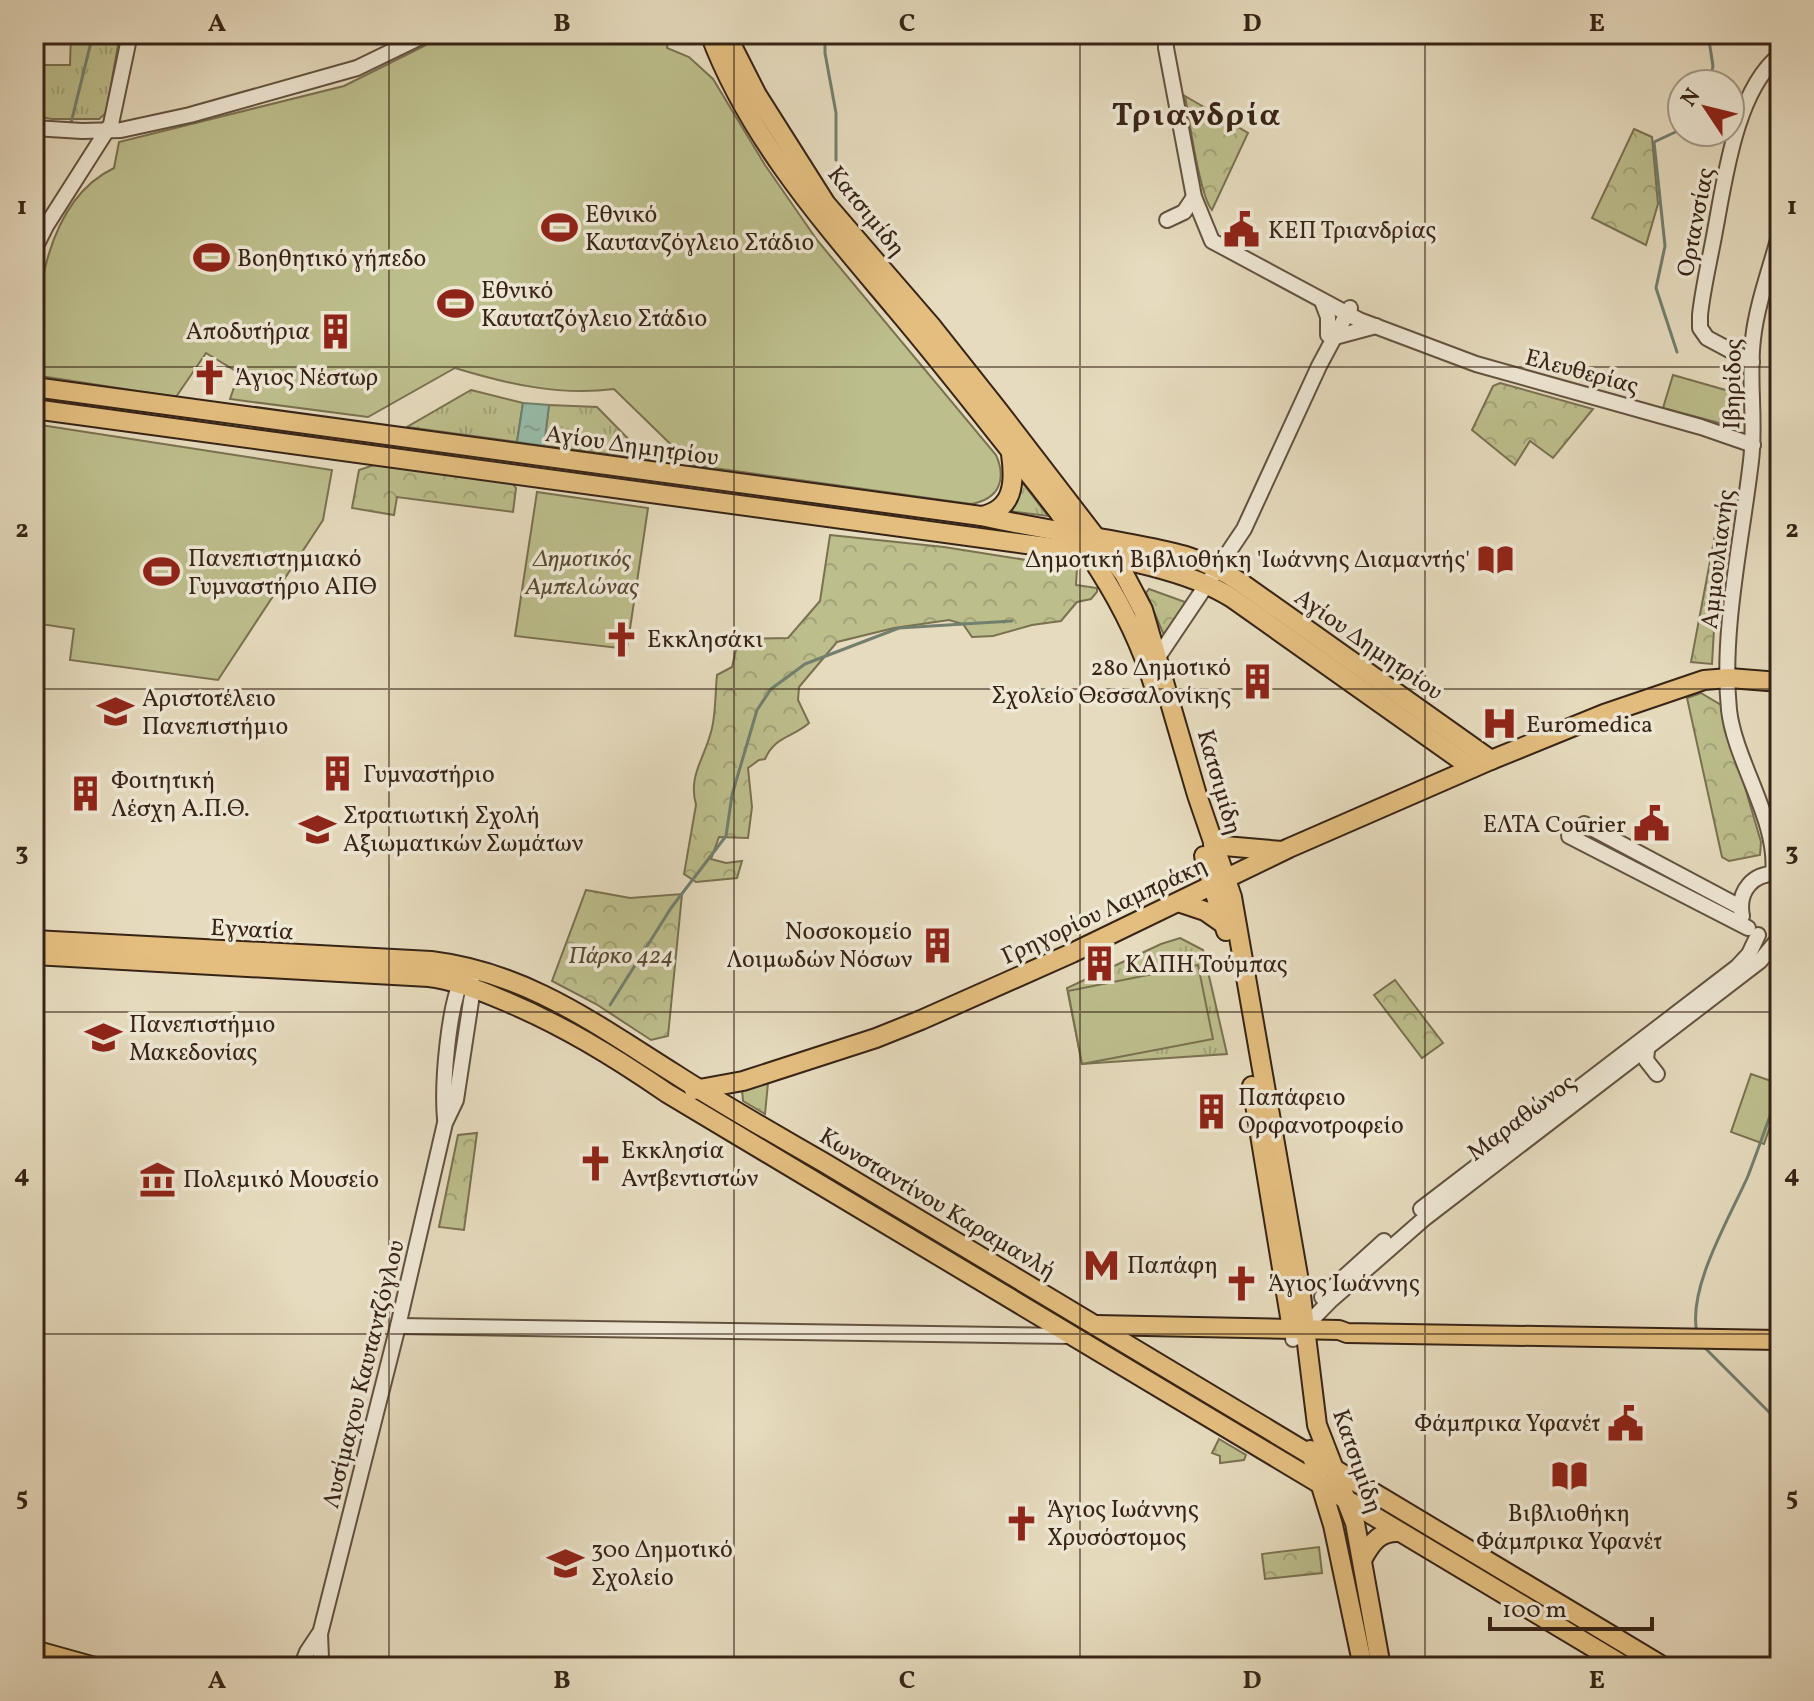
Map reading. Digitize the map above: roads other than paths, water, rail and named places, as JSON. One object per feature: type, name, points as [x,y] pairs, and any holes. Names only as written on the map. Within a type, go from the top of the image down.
[{"type":"main road","name":"Κατσιμίδη","points":[[710,34],[745,108],[810,208],[1075,532]]},
{"type":"main road","name":"Κατσιμίδη","points":[[726,34],[757,95],[826,204],[933,328],[1093,545],[1141,645],[1219,883],[1235,912],[1297,1272],[1299,1331],[1311,1455],[1333,1525],[1363,1667]]},
{"type":"main road","name":"Αγίου Δημητρίου","points":[[34,387],[981,516],[1075,532],[1093,545]]},
{"type":"main road","name":"Αγίου Δημητρίου","points":[[34,409],[558,481],[1186,555],[1472,768]]},
{"type":"main road","points":[[330,426],[343,439],[347,452]]},
{"type":"main road","points":[[492,472],[495,450]]},
{"type":"main road","points":[[981,516],[1001,507],[1012,492],[1011,451]]},
{"type":"main road","points":[[558,481],[562,460]]},
{"type":"main road","name":"Κατσιμίδη","points":[[1093,545],[1113,559],[1138,598],[1213,845],[1317,1425],[1347,1501],[1363,1558],[1381,1667]]},
{"type":"main road","name":"Αγίου Δημητρίου","points":[[1113,559],[1214,576],[1491,760]]},
{"type":"main road","name":"Γρηγορίου Λαμπράκη","points":[[667,1093],[743,1081],[876,1038],[1009,982],[1181,903],[1283,851],[1604,714],[1704,680],[1729,678],[1780,682]]},
{"type":"main road","points":[[1213,845],[1283,851]]},
{"type":"main road","points":[[1181,903],[1205,911],[1225,925]]},
{"type":"main road","name":"Εγνατία","points":[[34,940],[431,961],[467,979]]},
{"type":"main road","name":"Εγνατία","points":[[34,955],[467,979]]},
{"type":"main road","name":"Κωνσταντίνου Καραμανλή","points":[[467,979],[536,991],[579,1012],[700,1089],[1664,1667]]},
{"type":"main road","name":"Κωνσταντίνου Καραμανλή","points":[[467,979],[580,1036],[667,1093],[1626,1667]]},
{"type":"main road","points":[[1096,1325],[1299,1331]]},
{"type":"main road","points":[[1072,1336],[1339,1330],[1347,1333],[1553,1338],[1712,1337],[1780,1340]]},
{"type":"main road","points":[[1363,1558],[1377,1538],[1386,1533],[1399,1532]]},
{"type":"main road","points":[[34,1650],[95,1667]]},
{"type":"street","points":[[34,250],[46,226],[108,131],[115,114],[130,34]]},
{"type":"street","points":[[34,128],[108,131],[190,115],[328,78],[371,63],[427,34]]},
{"type":"street","points":[[1166,34],[1194,197],[1184,212],[1167,220]]},
{"type":"street","name":"Ορτανσίας","points":[[1752,362],[1707,338],[1700,328],[1700,315],[1736,136],[1746,107],[1766,69],[1780,55]]},
{"type":"street","name":"Ελευθερίας","points":[[1194,197],[1212,241],[1402,335]]},
{"type":"street","name":"Ιβηρίδος","points":[[1753,445],[1754,330],[1780,232]]},
{"type":"street","name":"Ελευθερίας","points":[[1289,280],[1322,301],[1346,308],[1376,326],[1491,369],[1701,427],[1753,445]]},
{"type":"street","points":[[1322,301],[1332,336]]},
{"type":"street","points":[[1158,657],[1244,529],[1346,308]]},
{"type":"street","points":[[1332,336],[1376,326]]},
{"type":"street","name":"Αμμουλιανής","points":[[1753,445],[1731,610],[1729,678],[1732,724],[1768,832],[1776,874]]},
{"type":"street","points":[[1584,824],[1740,907],[1753,931]]},
{"type":"street","points":[[1569,836],[1753,931],[1768,938],[1780,937]]},
{"type":"street","points":[[1740,907],[1749,884],[1762,875],[1776,874]]},
{"type":"street","name":"Μαραθώνος","points":[[1299,1331],[1336,1283],[1419,1210],[1737,967],[1749,954],[1753,931]]},
{"type":"street","name":"Μαραθώνος","points":[[1299,1331],[1425,1218],[1760,961],[1780,937]]},
{"type":"street","name":"Λυσίμαχου Καυταντζόγλου","points":[[317,1667],[321,1658],[320,1634],[398,1326],[445,1123],[443,1097],[455,1000],[467,979]]},
{"type":"street","points":[[1647,1050],[1646,1060],[1657,1074]]},
{"type":"street","points":[[398,1326],[1072,1336]]},
{"type":"street","name":"Λυσίμαχου Καυταντζόγλου","points":[[301,1667],[320,1634]]},
{"type":"water","points":[[523,403],[549,405],[544,446],[517,442]]},
{"type":"waterway","points":[[71,123],[93,34]]},
{"type":"waterway","points":[[825,34],[825,53],[836,113],[836,160]]},
{"type":"waterway","points":[[1708,34],[1713,68]]},
{"type":"waterway","points":[[1666,136],[1654,142],[1665,246],[1656,288],[1677,352]]},
{"type":"waterway","points":[[610,1005],[671,908],[726,836],[732,795],[757,710],[771,689],[805,664],[899,628],[1012,621]]},
{"type":"waterway","points":[[1697,1333],[1698,1295],[1704,1274],[1748,1176],[1780,1089]]},
{"type":"waterway","points":[[1704,1347],[1780,1423]]},
{"type":"place","name":"Εθνικό Καυτανζόγλειο Στάδιο","points":[[559,228]]},
{"type":"place","name":"ΚΕΠ Τριανδρίας","points":[[1242,230]]},
{"type":"place","name":"Βοηθητικό γήπεδο","points":[[211,258]]},
{"type":"place","name":"Εθνικό Καυτατζόγλειο Στάδιο","points":[[455,304]]},
{"type":"place","name":"Αποδυτήρια","points":[[336,331]]},
{"type":"place","name":"Άγιος Νέστωρ","points":[[209,377]]},
{"type":"place","name":"Δημοτική Βιβλιοθήκη 'Ιωάννης Διαμαντής'","points":[[1496,559]]},
{"type":"place","name":"Πανεπιστημιακό Γυμναστήριο ΑΠΘ","points":[[162,572]]},
{"type":"place","name":"Εκκλησάκι","points":[[621,639]]},
{"type":"place","name":"28ο Δημοτικό Σχολείο Θεσσαλονίκης","points":[[1257,681]]},
{"type":"place","name":"Αριστοτέλειο Πανεπιστήμιο","points":[[116,712]]},
{"type":"place","name":"Euromedica","points":[[1500,724]]},
{"type":"place","name":"Γυμναστήριο","points":[[337,774]]},
{"type":"place","name":"Φοιτητική Λέσχη Α.Π.Θ.","points":[[85,794]]},
{"type":"place","name":"ΕΛΤΑ Courier","points":[[1652,824]]},
{"type":"place","name":"Στρατιωτική Σχολή Αξιωματικών Σωμάτων","points":[[317,829]]},
{"type":"place","name":"Νοσοκομείο Λοιμωδών Νόσων","points":[[938,945]]},
{"type":"place","name":"ΚΑΠΗ Τούμπας","points":[[1099,964]]},
{"type":"place","name":"Πανεπιστήμιο Μακεδονίας","points":[[103,1038]]},
{"type":"place","name":"Παπάφειο Ορφανοτροφείο","points":[[1212,1111]]},
{"type":"place","name":"Εκκλησία Αντβεντιστών","points":[[595,1164]]},
{"type":"place","name":"Πολεμικό Μουσείο","points":[[157,1179]]},
{"type":"place","name":"Παπάφη","points":[[1101,1265]]},
{"type":"place","name":"Άγιος Ιωάννης","points":[[1242,1283]]},
{"type":"place","name":"Φάμπρικα Υφανέτ","points":[[1626,1423]]},
{"type":"place","name":"Βιβλιοθήκη Φάμπρικα Υφανέτ","points":[[1569,1476]]},
{"type":"place","name":"Άγιος Ιωάννης Χρυσόστομος","points":[[1021,1523]]},
{"type":"place","name":"30ο Δημοτικό Σχολείο","points":[[565,1563]]},
{"type":"district","name":"Τριανδρία","points":[[1197,114]]},
{"type":"park label","name":"Δημοτικός Αμπελώνας","points":[[582,572]]},
{"type":"park label","name":"Πάρκο 424","points":[[621,955]]}]
